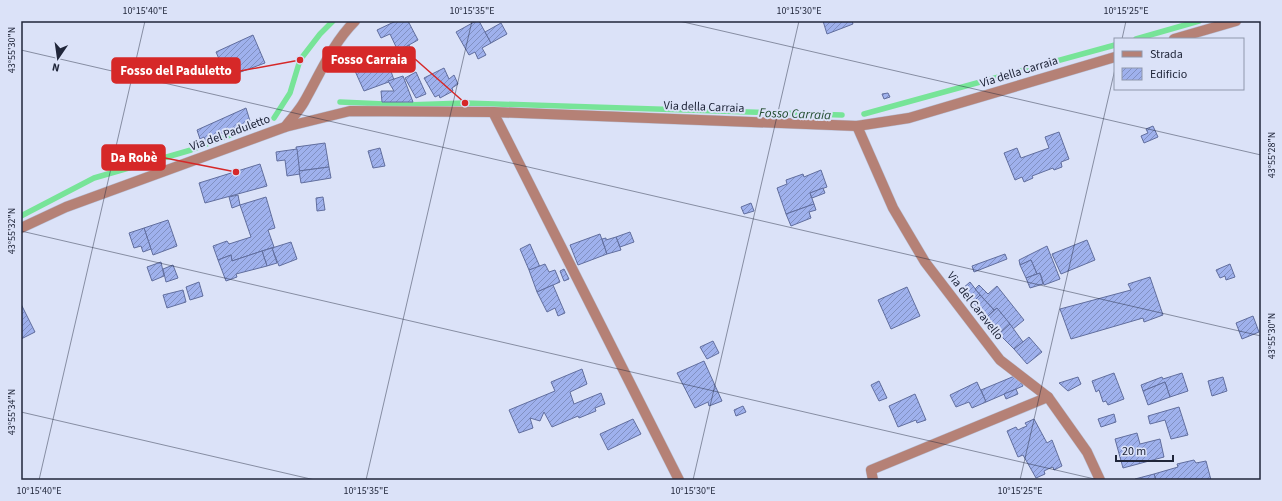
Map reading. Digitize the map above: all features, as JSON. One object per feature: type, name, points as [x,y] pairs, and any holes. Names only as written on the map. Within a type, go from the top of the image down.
[{"type":"street","name":"Via del Paduletto","points":[[21,228],[66,207],[285,127],[303,103],[328,56],[347,29],[355,21]]},
{"type":"street","points":[[1177,38],[1236,21]]},
{"type":"street","name":"Via della Carraia","points":[[285,127],[350,110],[493,112],[857,126],[909,118],[1114,57]]},
{"type":"street","points":[[493,112],[680,480]]},
{"type":"street","name":"Via del Caravello","points":[[857,126],[894,208],[925,262],[1000,360],[1048,397],[1087,452],[1100,480]]},
{"type":"street","points":[[873,480],[871,470],[1048,397]]},
{"type":"building","points":[[396,21],[408,21],[418,40],[398,51],[390,34],[381,38],[377,30]]},
{"type":"building","points":[[476,21],[479,21],[491,43],[482,48],[486,55],[478,59],[475,52],[469,55],[456,32]]},
{"type":"building","points":[[823,21],[852,21],[853,24],[827,34]]},
{"type":"building","points":[[501,23],[507,34],[491,43],[485,32]]},
{"type":"building","points":[[253,35],[265,63],[227,77],[216,52]]},
{"type":"building","points":[[409,45],[413,53],[396,61],[393,56]]},
{"type":"building","points":[[376,50],[380,60],[386,57],[394,80],[364,91],[355,71],[359,70],[355,59]]},
{"type":"building","points":[[444,68],[449,79],[454,75],[458,84],[452,88],[453,91],[440,98],[439,95],[435,97],[424,78]]},
{"type":"building","points":[[416,72],[426,94],[416,98],[405,78]]},
{"type":"building","points":[[403,76],[413,102],[382,102],[381,91],[394,91],[388,81]]},
{"type":"building","points":[[888,93],[890,97],[884,99],[882,94]]},
{"type":"building","points":[[246,108],[250,121],[206,141],[204,137],[200,139],[197,130]]},
{"type":"building","points":[[1153,126],[1158,137],[1144,143],[1141,136],[1148,133],[1146,129]]},
{"type":"building","points":[[1059,132],[1069,159],[1061,162],[1062,167],[1054,170],[1053,168],[1032,176],[1033,178],[1024,182],[1022,177],[1015,180],[1004,153],[1017,148],[1021,158],[1049,148],[1045,137]]},
{"type":"building","points":[[325,143],[329,167],[299,171],[296,147]]},
{"type":"building","points":[[380,148],[385,166],[373,168],[368,151]]},
{"type":"building","points":[[297,149],[300,174],[287,176],[285,160],[277,161],[276,152]]},
{"type":"building","points":[[260,164],[267,186],[205,203],[199,183]]},
{"type":"building","points":[[329,167],[331,178],[301,183],[299,171]]},
{"type":"building","points":[[821,170],[827,187],[810,193],[814,204],[786,214],[777,188],[787,184],[786,180],[803,174],[804,177]]},
{"type":"building","points":[[823,188],[825,193],[812,198],[810,193]]},
{"type":"building","points":[[238,195],[240,205],[232,208],[229,197]]},
{"type":"building","points":[[266,197],[275,228],[268,230],[274,247],[232,261],[231,255],[218,260],[213,246],[227,241],[229,244],[251,237],[240,205]]},
{"type":"building","points":[[323,197],[325,210],[317,211],[316,198]]},
{"type":"building","points":[[751,203],[754,211],[744,214],[741,207]]},
{"type":"building","points":[[814,204],[816,210],[809,212],[811,218],[791,226],[786,214]]},
{"type":"building","points":[[168,220],[177,246],[153,255],[144,228]]},
{"type":"building","points":[[144,228],[151,249],[143,252],[141,246],[134,248],[129,233]]},
{"type":"building","points":[[630,232],[634,242],[620,247],[616,237]]},
{"type":"building","points":[[600,234],[607,254],[578,265],[570,245]]},
{"type":"building","points":[[616,237],[621,250],[607,254],[602,239],[606,238],[606,240]]},
{"type":"building","points":[[1087,240],[1095,260],[1061,274],[1052,254]]},
{"type":"building","points":[[291,242],[297,259],[279,266],[272,248]]},
{"type":"building","points":[[530,244],[540,267],[529,270],[520,249]]},
{"type":"building","points":[[1047,246],[1060,279],[1044,285],[1040,273],[1037,274],[1031,260],[1020,265],[1019,260]]},
{"type":"building","points":[[272,248],[277,263],[267,266],[262,251]]},
{"type":"building","points":[[262,251],[267,266],[236,274],[237,277],[226,281],[218,260],[231,255],[232,261]]},
{"type":"building","points":[[1005,254],[1007,259],[974,272],[972,266]]},
{"type":"building","points":[[1031,260],[1037,274],[1026,278],[1020,265]]},
{"type":"building","points":[[161,262],[164,276],[152,281],[147,267]]},
{"type":"building","points":[[545,264],[549,272],[555,270],[560,282],[537,292],[529,270]]},
{"type":"building","points":[[1230,264],[1235,277],[1226,280],[1225,276],[1220,278],[1216,270]]},
{"type":"building","points":[[173,265],[178,278],[166,282],[163,269]]},
{"type":"building","points":[[564,269],[569,279],[564,281],[560,271]]},
{"type":"building","points":[[1040,273],[1043,284],[1030,288],[1026,278]]},
{"type":"building","points":[[1150,277],[1163,315],[1144,322],[1143,318],[1071,339],[1060,309],[1131,290],[1128,284]]},
{"type":"building","points":[[199,282],[203,296],[190,300],[186,287]]},
{"type":"building","points":[[970,282],[980,295],[973,302],[962,289]]},
{"type":"building","points":[[553,285],[565,313],[558,316],[555,308],[547,312],[537,292]]},
{"type":"building","points":[[979,285],[988,294],[997,286],[1024,320],[1013,329],[997,308],[994,310],[975,289]]},
{"type":"building","points":[[907,287],[920,316],[891,329],[878,300]]},
{"type":"building","points":[[183,290],[186,302],[167,308],[163,295]]},
{"type":"building","points":[[980,295],[994,310],[986,318],[973,302]]},
{"type":"building","points":[[21,304],[35,332],[21,339]]},
{"type":"building","points":[[997,308],[1010,324],[999,334],[986,318]]},
{"type":"building","points":[[1253,316],[1259,332],[1242,339],[1236,323]]},
{"type":"building","points":[[1010,324],[1023,342],[1014,349],[999,334]]},
{"type":"building","points":[[1029,337],[1042,352],[1027,364],[1014,349]]},
{"type":"building","points":[[713,341],[719,353],[707,359],[700,347]]},
{"type":"building","points":[[704,361],[722,401],[709,406],[708,402],[695,408],[677,373]]},
{"type":"building","points":[[582,369],[587,384],[570,392],[574,404],[601,393],[605,404],[595,408],[596,411],[579,418],[578,416],[552,427],[544,412],[540,421],[530,418],[533,428],[519,433],[509,410],[555,391],[551,382]]},
{"type":"building","points":[[1114,373],[1124,399],[1108,405],[1106,401],[1103,402],[1099,390],[1096,392],[1092,381]]},
{"type":"building","points":[[1182,373],[1188,391],[1170,397],[1165,382],[1143,391],[1141,385],[1162,377],[1163,379]]},
{"type":"building","points":[[1017,375],[1023,386],[986,402],[981,390]]},
{"type":"building","points":[[1078,377],[1081,384],[1068,391],[1059,383]]},
{"type":"building","points":[[1223,377],[1227,391],[1212,396],[1208,381]]},
{"type":"building","points":[[879,381],[887,398],[879,401],[871,385]]},
{"type":"building","points":[[977,382],[986,402],[972,408],[969,402],[956,407],[950,395]]},
{"type":"building","points":[[1165,382],[1170,397],[1148,405],[1143,391]]},
{"type":"building","points":[[1016,389],[1018,394],[1006,399],[1004,394]]},
{"type":"building","points":[[915,394],[926,420],[917,423],[916,420],[898,427],[889,406]]},
{"type":"building","points":[[743,406],[746,412],[736,416],[734,410]]},
{"type":"building","points":[[1179,407],[1188,435],[1171,439],[1165,420],[1150,424],[1148,416]]},
{"type":"building","points":[[1114,414],[1116,422],[1101,427],[1098,419]]},
{"type":"building","points":[[633,419],[641,434],[608,450],[600,434]]},
{"type":"building","points":[[1034,419],[1047,443],[1052,440],[1062,466],[1054,470],[1053,467],[1048,469],[1044,471],[1045,474],[1036,478],[1023,455],[1018,457],[1007,431],[1016,427],[1018,430],[1027,426],[1025,423]]},
{"type":"building","points":[[1137,433],[1140,444],[1160,439],[1164,457],[1123,468],[1115,439]]},
{"type":"building","points":[[1194,460],[1196,463],[1206,461],[1211,480],[1156,480],[1154,474],[1178,467],[1177,464]]},
{"type":"building","points":[[1154,474],[1156,480],[1135,480],[1135,479]]},
{"type":"waterway","points":[[274,118],[290,93],[300,60],[320,34],[333,21]]},
{"type":"waterway","name":"Fosso Carraia","points":[[1140,38],[1199,21]]},
{"type":"waterway","name":"Fosso Carraia","points":[[864,114],[1114,45]]},
{"type":"waterway","name":"Fosso Carraia","points":[[340,102],[406,105],[465,103],[842,115]]},
{"type":"waterway","points":[[21,216],[94,178],[191,150],[257,125]]},
{"type":"place","name":"Fosso del Paduletto","points":[[300,60]]},
{"type":"place","name":"Fosso Carraia","points":[[465,103]]},
{"type":"place","name":"Da Robè","points":[[236,172]]}]
